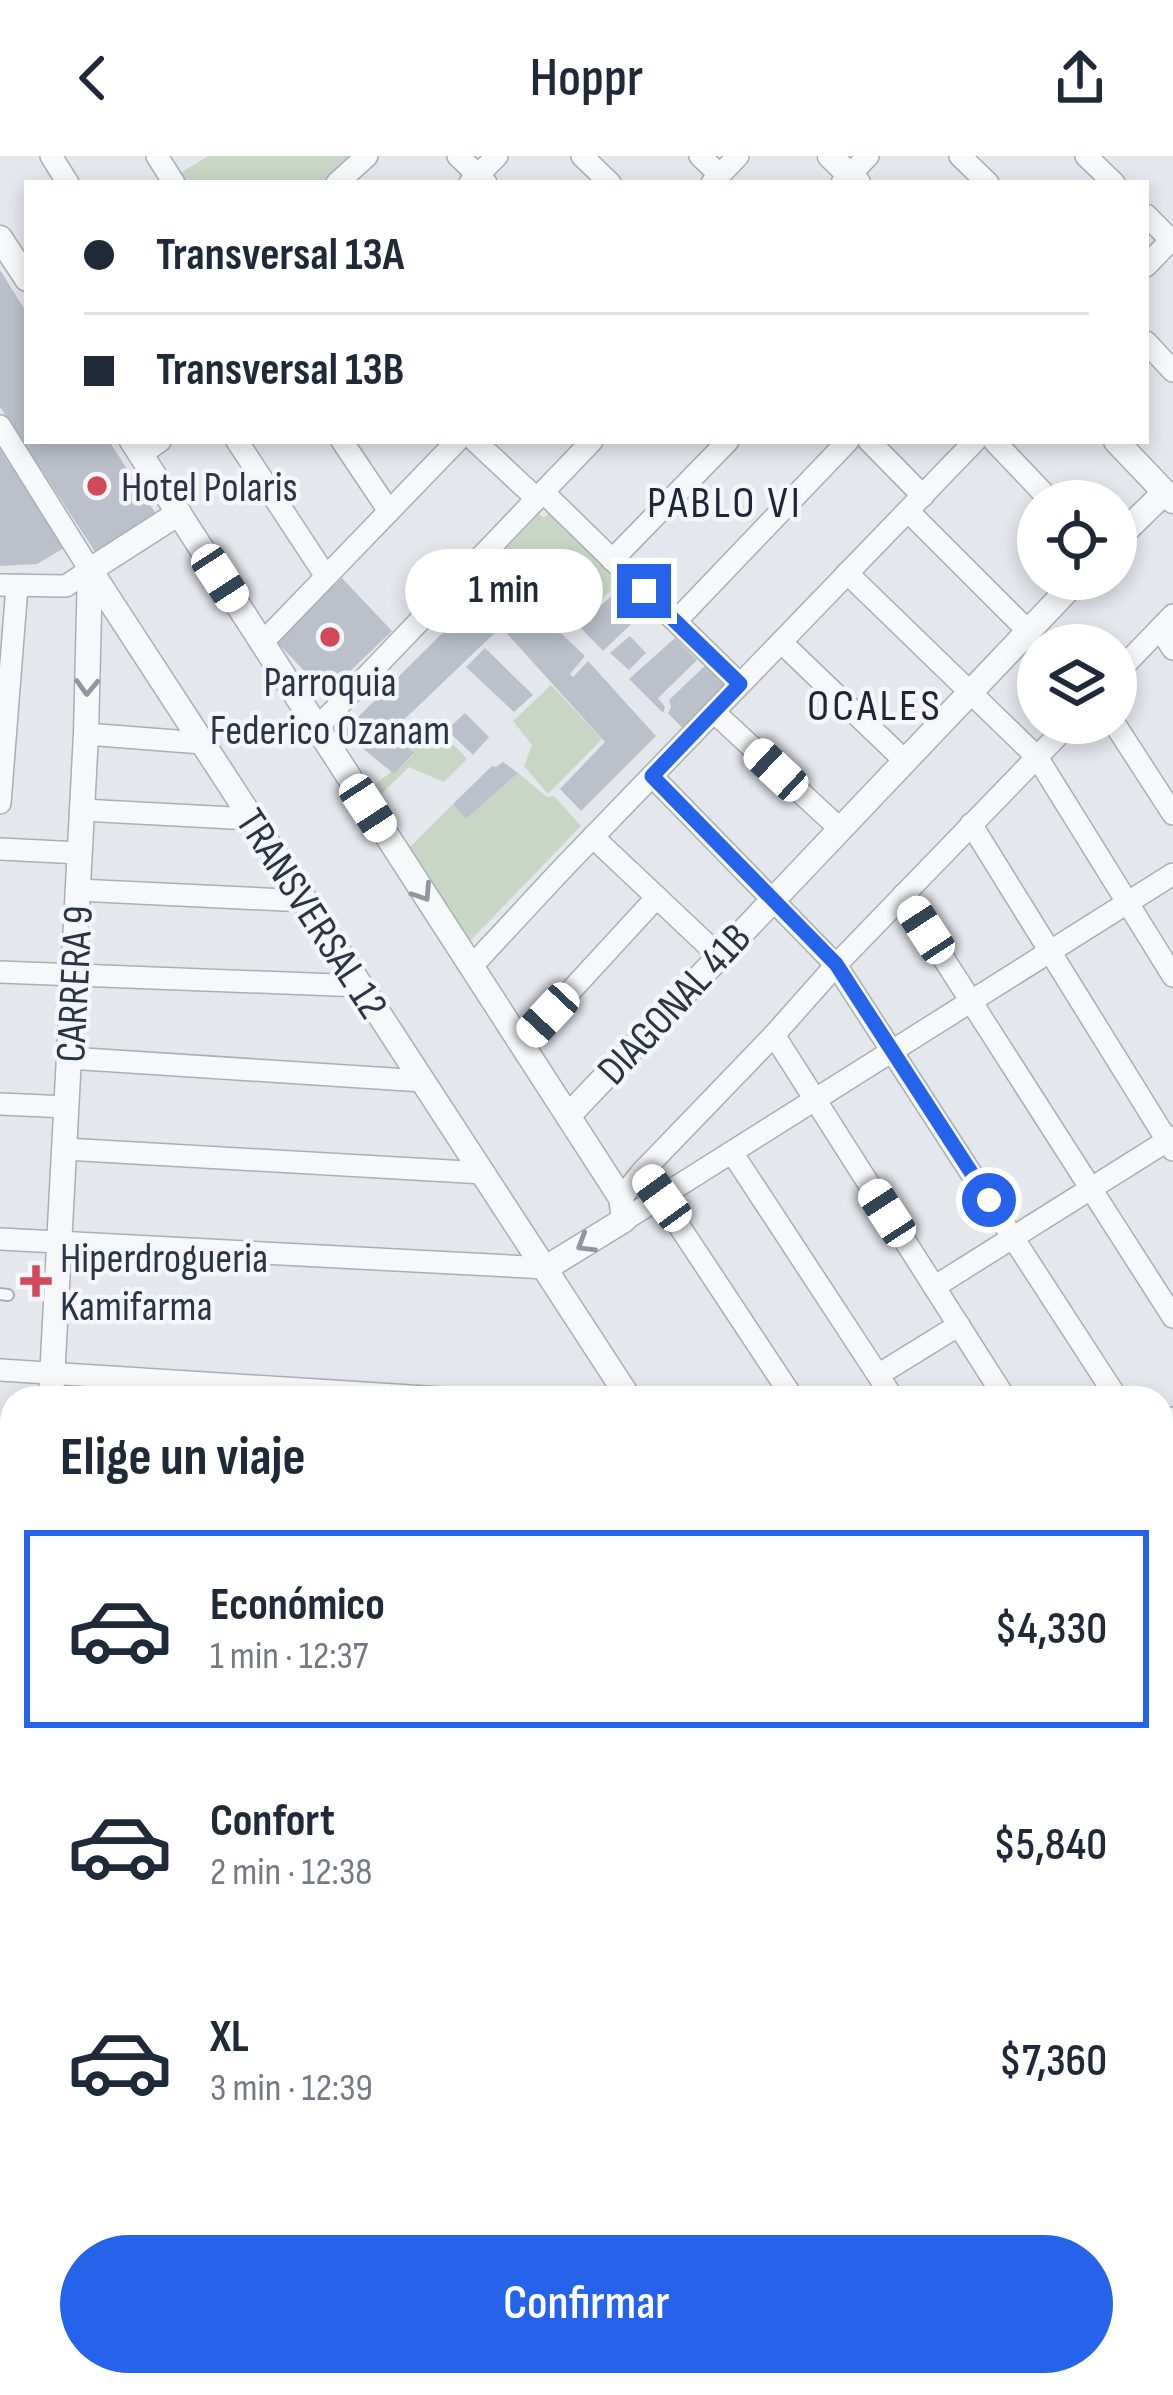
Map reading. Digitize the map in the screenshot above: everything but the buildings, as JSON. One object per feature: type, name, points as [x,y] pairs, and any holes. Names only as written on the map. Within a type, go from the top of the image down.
[{"type":"street","points":[[166,169],[187,156]]},
{"type":"street","points":[[340,180],[367,156]]},
{"type":"street","points":[[458,156],[478,180],[496,156]]},
{"type":"street","points":[[582,156],[607,180]]},
{"type":"street","points":[[700,156],[716,179],[739,156]]},
{"type":"street","points":[[830,156],[854,174]]},
{"type":"street","points":[[960,156],[985,180]]},
{"type":"street","points":[[1086,156],[1111,180]]},
{"type":"street","points":[[1149,218],[1172,240],[1149,263]]},
{"type":"street","points":[[0,238],[24,274]]},
{"type":"street","points":[[1149,345],[1173,371]]},
{"type":"street","name":"TRANSVERSAL 12","points":[[0,426],[621,1386]]},
{"type":"street","points":[[239,444],[325,575]]},
{"type":"street","points":[[344,444],[388,511]]},
{"type":"street","points":[[262,643],[454,444]]},
{"type":"street","points":[[479,444],[612,560],[740,684]]},
{"type":"street","points":[[317,728],[589,444]]},
{"type":"street","points":[[612,560],[725,444]]},
{"type":"street","points":[[676,621],[845,444]]},
{"type":"street","points":[[871,444],[915,503],[1022,624]]},
{"type":"street","points":[[471,967],[972,444]]},
{"type":"street","points":[[997,444],[1031,480]]},
{"type":"street","points":[[1119,444],[1170,492],[1137,521]]},
{"type":"street","points":[[144,445],[179,513],[568,1116],[623,1209]]},
{"type":"street","points":[[0,802],[8,585],[66,586],[179,513]]},
{"type":"street","name":"CARRERA 9","points":[[52,1386],[91,570]]},
{"type":"street","points":[[847,573],[1037,757],[1173,976]]},
{"type":"street","name":"DIAGONAL 41B","points":[[1035,624],[1058,600]]},
{"type":"street","points":[[1167,622],[1173,650]]},
{"type":"street","points":[[1137,653],[1167,622]]},
{"type":"street","points":[[781,642],[904,760]]},
{"type":"street","name":"DIAGONAL 41B","points":[[568,1116],[1017,643]]},
{"type":"street","points":[[714,712],[839,828]]},
{"type":"street","points":[[86,734],[202,743]]},
{"type":"street","points":[[623,1209],[642,1172],[1050,744]]},
{"type":"street","points":[[1128,744],[1173,814]]},
{"type":"street","points":[[652,776],[836,964],[1110,1386]]},
{"type":"street","points":[[82,810],[251,819]]},
{"type":"street","points":[[934,1287],[1171,1142],[971,824]]},
{"type":"street","points":[[593,837],[718,955]]},
{"type":"street","points":[[0,849],[80,853]]},
{"type":"street","points":[[0,1239],[545,1268],[623,1209],[662,1198],[1173,874]]},
{"type":"street","points":[[78,890],[305,901]]},
{"type":"street","points":[[903,895],[1173,1316]]},
{"type":"street","points":[[521,1045],[657,897]]},
{"type":"street","points":[[0,972],[361,986]]},
{"type":"street","points":[[774,1035],[997,1386]]},
{"type":"street","points":[[69,1058],[423,1082]]},
{"type":"street","points":[[0,1105],[67,1107]]},
{"type":"street","points":[[64,1149],[484,1173]]},
{"type":"street","points":[[733,1154],[885,1386]]},
{"type":"street","points":[[642,1172],[785,1386]]},
{"type":"street","points":[[878,1375],[958,1325]]},
{"type":"street","points":[[0,1370],[52,1386]]},
{"type":"green space","points":[[208,156],[360,156],[333,180],[182,180],[179,174]]},
{"type":"green space","points":[[551,511],[619,583],[566,628],[496,559],[539,514],[544,518]]},
{"type":"green space","points":[[551,685],[602,739],[548,794],[524,766],[532,745],[513,721]]},
{"type":"green space","points":[[434,724],[467,759],[444,782],[409,767],[378,797],[373,786],[414,754],[408,748]]},
{"type":"green space","points":[[518,773],[547,797],[554,796],[581,826],[469,942],[408,849],[453,804],[467,818]]},
{"type":"place","name":"Hotel Polaris","points":[[97,486]]},
{"type":"place","name":"Parroquia Federico Ozanam","points":[[330,637]]},
{"type":"place","name":"Hiperdrogueria Kamifarma","points":[[36,1281]]},
{"type":"district","name":"PABLO VI","points":[[725,501]]},
{"type":"district","name":"OCALES","points":[[875,704]]},
{"type":"route","points":[[644,591],[740,684],[652,776],[836,964],[989,1200]]}]
